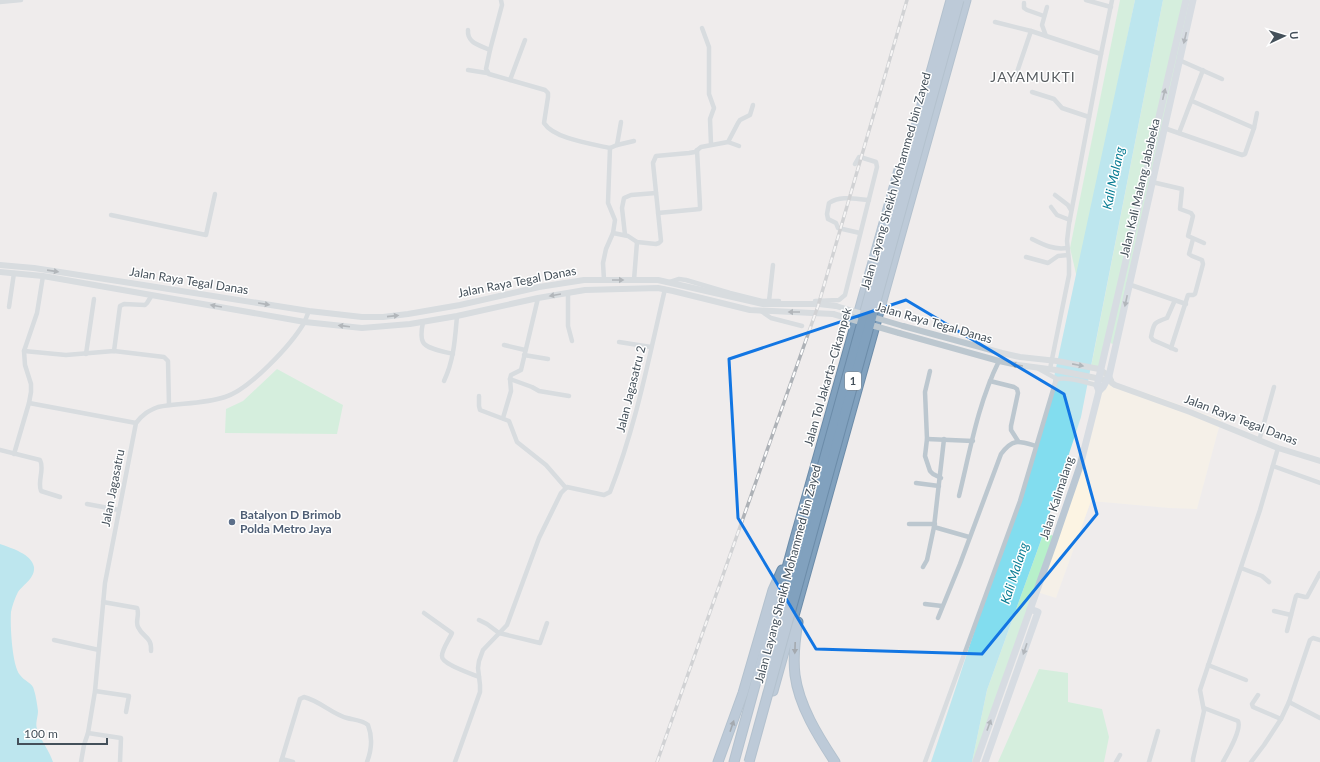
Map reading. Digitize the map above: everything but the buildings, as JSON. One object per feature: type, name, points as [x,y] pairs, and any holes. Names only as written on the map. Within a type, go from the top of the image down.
[{"type":"highway","name":"Jalan Tol Jakarta–Cikampek","points":[[734,762],[794,542],[948,0]]},
{"type":"highway","name":"Jalan Layang Sheikh Mohammed bin Zayed","points":[[744,762],[795,565],[951,0]]},
{"type":"highway","name":"Jalan Layang Sheikh Mohammed bin Zayed","points":[[749,762],[959,0]]},
{"type":"highway","name":"1","points":[[753,762],[966,0]]},
{"type":"highway","points":[[718,762],[743,693],[773,590],[794,542]]},
{"type":"highway","points":[[804,581],[795,642],[795,675],[804,704],[820,737],[835,762]]},
{"type":"main road","name":"Jalan Kali Malang Jababeka","points":[[1099,374],[1186,0]]},
{"type":"main road","name":"Jalan Kali Malang Jababeka","points":[[1102,383],[1117,342],[1193,0]]},
{"type":"main road","points":[[1108,340],[1112,344],[1117,342]]},
{"type":"main road","name":"Jalan Kalimalang","points":[[976,762],[1080,466],[1102,383],[1099,374]]},
{"type":"main road","points":[[984,762],[1038,612],[1030,609]]},
{"type":"street","points":[[0,2],[21,0]]},
{"type":"street","points":[[487,73],[486,70],[490,50],[502,5],[501,0]]},
{"type":"street","points":[[1086,0],[1111,7]]},
{"type":"street","points":[[1053,369],[1069,275],[1067,248],[1071,210],[1112,0]]},
{"type":"street","points":[[1024,3],[1024,8],[1026,10],[1044,16]]},
{"type":"street","points":[[1046,36],[1042,24],[1047,7]]},
{"type":"street","points":[[995,22],[1030,31],[1101,54]]},
{"type":"street","points":[[702,28],[709,47],[709,94],[714,108],[710,119],[711,144]]},
{"type":"street","points":[[468,30],[470,40],[490,50]]},
{"type":"street","points":[[1016,75],[1030,31]]},
{"type":"street","points":[[510,80],[525,40]]},
{"type":"street","points":[[1179,60],[1222,79]]},
{"type":"street","points":[[468,70],[487,73],[548,92],[544,123],[546,126],[563,136],[610,148],[634,141]]},
{"type":"street","points":[[1178,133],[1204,70]]},
{"type":"street","points":[[1032,92],[1054,99],[1062,108],[1088,117]]},
{"type":"street","points":[[1192,101],[1254,128]]},
{"type":"street","points":[[728,142],[740,120],[750,115],[753,105]]},
{"type":"street","points":[[1164,128],[1242,155],[1245,154],[1254,128],[1257,113]]},
{"type":"street","points":[[616,145],[621,122]]},
{"type":"street","points":[[613,233],[625,235],[637,242],[656,244],[661,241],[654,163],[656,156],[689,153],[711,144],[728,142],[739,146]]},
{"type":"street","points":[[604,280],[603,263],[606,249],[613,233],[615,220],[608,203],[610,148]]},
{"type":"street","points":[[658,213],[700,209],[697,150]]},
{"type":"street","points":[[670,282],[679,279],[686,280],[730,293],[769,301],[814,301],[842,299],[845,295],[877,165],[876,162],[860,157],[855,164]]},
{"type":"street","points":[[1152,182],[1182,189],[1180,209],[1193,215],[1188,236],[1204,243]]},
{"type":"street","points":[[625,235],[622,203],[624,198],[631,195],[656,193]]},
{"type":"street","points":[[111,215],[206,235],[215,194]]},
{"type":"street","points":[[1055,195],[1068,205],[1071,210]]},
{"type":"street","points":[[860,233],[838,228],[836,223],[828,219],[827,214],[829,203],[835,199],[844,198],[869,200]]},
{"type":"street","points":[[1051,207],[1057,215],[1070,220]]},
{"type":"street","points":[[1032,239],[1042,245],[1055,249],[1067,248]]},
{"type":"street","points":[[1175,300],[1167,318],[1158,320],[1154,324],[1151,337],[1153,340],[1174,349],[1188,295],[1195,294],[1203,262],[1201,259],[1189,254],[1193,239]]},
{"type":"street","points":[[634,280],[637,242]]},
{"type":"street","points":[[1026,257],[1048,263],[1058,256],[1068,255]]},
{"type":"street","name":"Jalan Raya Tegal Danas","points":[[0,265],[34,272],[137,284],[308,311],[362,317],[383,317],[408,314],[460,305],[539,287],[584,280],[658,280],[763,304],[836,306],[1002,353],[1020,357],[1055,361],[1099,374]]},
{"type":"street","points":[[769,301],[773,265]]},
{"type":"street","name":"Jalan Raya Tegal Danas","points":[[0,272],[34,272],[43,276],[305,322],[362,328],[423,322],[538,298],[585,290],[665,289],[742,309],[833,314],[998,361],[1099,374]]},
{"type":"street","points":[[9,307],[14,273]]},
{"type":"street","points":[[14,454],[29,404],[31,384],[25,365],[24,351],[37,313],[43,276]]},
{"type":"street","points":[[1121,281],[1186,304]]},
{"type":"street","name":"Jalan Jagasatru 2","points":[[566,488],[604,495],[610,492],[633,424],[665,289]]},
{"type":"street","points":[[568,293],[568,326],[572,342]]},
{"type":"street","points":[[114,351],[120,306],[124,304],[144,305],[152,295]]},
{"type":"street","points":[[503,418],[511,391],[511,374],[521,370],[538,298]]},
{"type":"street","points":[[86,354],[94,299]]},
{"type":"street","points":[[29,404],[136,423],[143,414],[149,410],[169,405],[224,398],[235,394],[253,381],[282,350],[305,322],[308,311]]},
{"type":"street","points":[[761,311],[771,318],[802,326]]},
{"type":"street","points":[[444,381],[449,370],[453,354],[457,316]]},
{"type":"street","points":[[423,322],[422,339],[424,344],[434,349],[453,354]]},
{"type":"street","points":[[619,342],[651,347]]},
{"type":"street","points":[[504,345],[525,350]]},
{"type":"street","points":[[24,351],[66,355],[114,351],[167,359],[169,405]]},
{"type":"street","points":[[524,355],[548,359]]},
{"type":"street","points":[[959,496],[983,402],[998,361]]},
{"type":"street","points":[[1036,367],[1057,379],[1066,378],[1102,383]]},
{"type":"street","points":[[930,371],[925,392],[927,439],[925,456],[930,471],[940,478]]},
{"type":"street","name":"Jalan Raya Tegal Danas","points":[[1099,374],[1102,383],[1115,385],[1190,412],[1259,442],[1320,461]]},
{"type":"street","points":[[510,379],[532,386],[539,391],[569,396]]},
{"type":"street","points":[[925,762],[1020,501],[1057,379]]},
{"type":"street","points":[[990,381],[1017,389],[1018,393],[1011,430],[1018,441]]},
{"type":"street","points":[[1259,442],[1274,387]]},
{"type":"street","points":[[455,762],[480,692],[478,665],[484,650],[507,625],[539,538],[558,499],[566,488],[546,465],[517,442],[510,422],[480,410],[480,396]]},
{"type":"street","name":"Jalan Jagasatru","points":[[81,762],[81,755],[88,733],[95,691],[105,583],[136,423]]},
{"type":"street","points":[[927,439],[973,441]]},
{"type":"street","points":[[922,567],[927,560],[934,526],[944,439]]},
{"type":"street","points":[[938,618],[1001,454],[1008,445],[1018,441],[1036,446]]},
{"type":"street","points":[[1193,762],[1204,715],[1200,690],[1241,568],[1278,448]]},
{"type":"street","points":[[0,450],[40,460],[42,464],[41,491],[60,497]]},
{"type":"street","points":[[1273,466],[1320,483]]},
{"type":"street","points":[[916,483],[939,486]]},
{"type":"street","points":[[87,504],[119,510]]},
{"type":"street","points":[[909,524],[934,526],[969,537]]},
{"type":"street","points":[[1241,568],[1262,576],[1269,582]]},
{"type":"street","points":[[1287,631],[1296,596],[1308,597],[1320,573]]},
{"type":"street","points":[[104,602],[137,608],[138,627],[150,640],[152,645],[151,651]]},
{"type":"street","points":[[925,604],[942,606]]},
{"type":"street","points":[[1274,612],[1291,615]]},
{"type":"street","points":[[424,613],[452,634],[442,653],[442,660],[479,677]]},
{"type":"street","points":[[479,620],[499,633],[540,643],[547,623]]},
{"type":"street","points":[[1251,762],[1281,719],[1310,640],[1312,638],[1320,640]]},
{"type":"street","points":[[54,640],[99,650]]},
{"type":"street","points":[[1208,665],[1246,680]]},
{"type":"street","points":[[95,691],[129,696],[126,712]]},
{"type":"street","points":[[1258,695],[1252,704],[1253,707],[1281,719]]},
{"type":"street","points":[[293,762],[281,761],[300,699],[304,697],[321,704],[340,716],[364,722],[368,725],[371,734],[372,747],[367,762]]},
{"type":"street","points":[[1288,702],[1320,718]]},
{"type":"street","points":[[1204,708],[1238,721],[1239,723],[1232,744],[1223,762]]},
{"type":"street","points":[[1149,762],[1158,730]]},
{"type":"street","points":[[88,733],[121,738],[120,762]]},
{"type":"street","points":[[1116,762],[1120,755]]},
{"type":"highlighted area","points":[[906,300],[1064,394],[1097,514],[982,654],[816,649],[738,518],[729,359]]},
{"type":"shaded area","points":[[1107,380],[1115,385],[1150,394],[1221,420],[1197,509],[1091,501],[1056,598],[1037,592],[1062,518],[1099,391]]},
{"type":"green space","points":[[1120,0],[1135,0],[1077,278],[1070,248]]},
{"type":"green space","points":[[1163,0],[1193,0],[1117,342],[1112,344],[1110,342],[1101,370],[1091,367]]},
{"type":"green space","points":[[277,369],[343,405],[337,434],[225,433],[226,409],[243,401]]},
{"type":"green space","points":[[1044,532],[1056,537],[976,762],[972,762],[987,690]]},
{"type":"green space","points":[[1039,669],[1068,673],[1068,702],[1102,709],[1109,737],[1104,762],[998,762]]},
{"type":"water","name":"Kali Malang","points":[[1135,0],[1163,0],[1081,417],[1040,543],[987,690],[972,762],[931,762],[996,565],[1020,499],[1048,405]]},
{"type":"water","points":[[0,544],[25,555],[32,562],[34,567],[33,574],[29,581],[18,592],[12,607],[11,635],[17,670],[33,688],[38,711],[36,724],[37,729],[53,762],[0,762]]},
{"type":"railway","points":[[657,762],[818,306],[907,0]]},
{"type":"place","name":"Batalyon D Brimob Polda Metro Jaya","points":[[232,522]]},
{"type":"district","name":"JAYAMUKTI","points":[[1033,77]]}]
